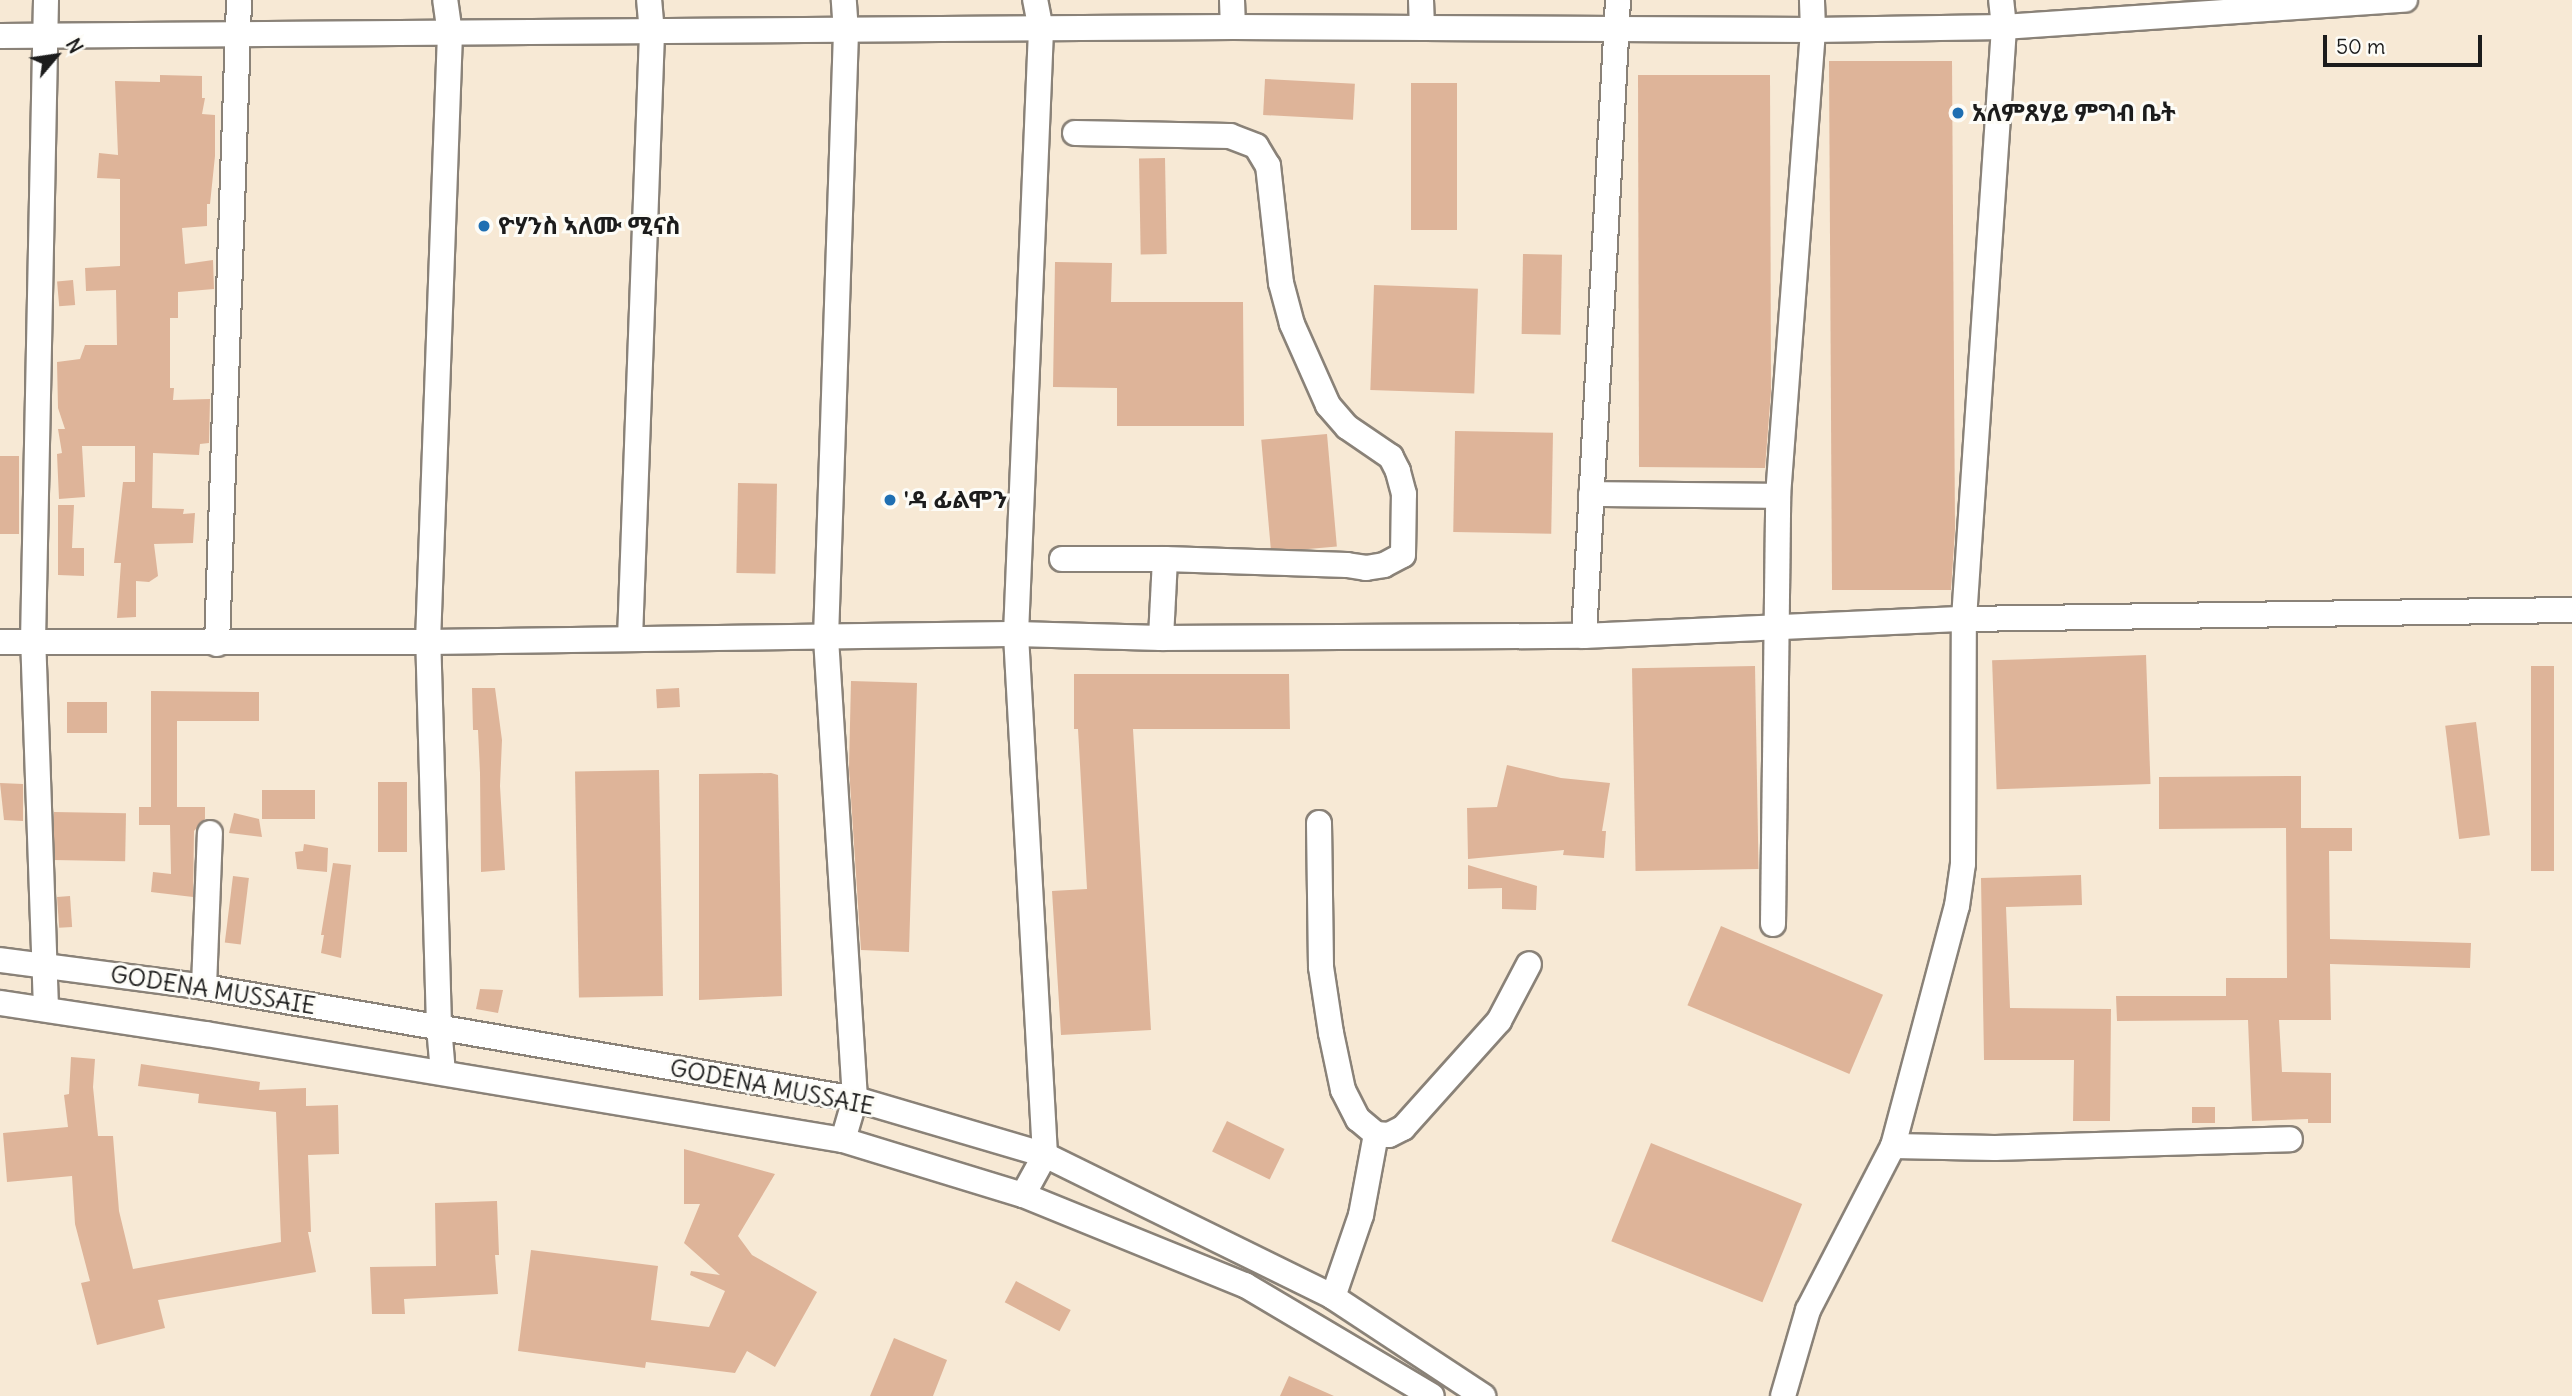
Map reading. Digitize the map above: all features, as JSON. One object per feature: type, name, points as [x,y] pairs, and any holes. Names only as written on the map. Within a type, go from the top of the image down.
[{"type":"street","points":[[46,0],[33,642],[47,965],[46,1008]]},
{"type":"street","points":[[217,643],[240,34],[239,0]]},
{"type":"street","points":[[443,1073],[439,1026],[428,642],[450,34],[445,0]]},
{"type":"street","points":[[630,639],[652,33],[649,0]]},
{"type":"street","points":[[843,1140],[855,1099],[825,638],[846,32],[844,0]]},
{"type":"street","points":[[1023,1195],[1045,1154],[1016,634],[1041,30],[1035,0]]},
{"type":"street","points":[[1231,0],[1233,27]]},
{"type":"street","points":[[1421,0],[1422,28]]},
{"type":"street","points":[[1584,636],[1618,0]]},
{"type":"street","points":[[1773,924],[1778,496],[1812,0]]},
{"type":"street","points":[[1783,1396],[1808,1310],[1893,1146],[1957,906],[1962,875],[1964,619],[2004,27],[2001,0]]},
{"type":"street","points":[[0,36],[846,32],[1233,27],[1812,30],[2004,27],[2235,6],[2405,0]]},
{"type":"street","points":[[1062,559],[1165,559],[1347,565],[1366,568],[1384,565],[1403,555],[1404,494],[1391,457],[1348,427],[1328,405],[1303,349],[1281,283],[1268,166],[1256,146],[1230,136],[1075,133]]},
{"type":"street","points":[[1591,494],[1778,496]]},
{"type":"street","points":[[1161,638],[1165,559]]},
{"type":"street","points":[[0,642],[428,642],[1016,634],[1161,638],[1584,636],[1964,619],[2572,610]]},
{"type":"street","points":[[1319,823],[1321,967],[1331,1033],[1343,1090],[1358,1119],[1376,1134],[1389,1135],[1403,1128],[1499,1021],[1529,964]]},
{"type":"street","points":[[204,988],[210,833]]},
{"type":"street","name":"GODENA MUSSAIE","points":[[0,960],[204,988],[439,1026],[855,1099],[1045,1154],[1333,1297],[1483,1396]]},
{"type":"street","name":"GODENA MUSSAIE","points":[[0,1003],[46,1008],[843,1140],[1023,1195],[1245,1285],[1426,1392]]},
{"type":"street","points":[[1333,1297],[1361,1214],[1376,1134]]},
{"type":"street","points":[[1893,1146],[1996,1148],[2290,1139]]},
{"type":"street","points":[[1426,1392],[1437,1365]]},
{"type":"building","points":[[1829,61],[1952,61],[1955,530],[1951,590],[1832,590]]},
{"type":"building","points":[[160,75],[202,76],[202,98],[205,98],[202,114],[215,115],[215,156],[210,204],[207,204],[207,226],[182,228],[185,264],[213,260],[214,289],[178,292],[178,318],[170,318],[170,388],[174,388],[173,400],[210,399],[209,443],[200,444],[199,455],[153,453],[152,508],[184,509],[183,514],[195,513],[193,543],[154,544],[158,576],[149,582],[136,581],[136,617],[117,618],[121,563],[114,563],[123,482],[135,482],[135,446],[82,446],[85,497],[59,499],[57,454],[62,453],[58,429],[65,429],[58,408],[57,362],[80,359],[85,345],[117,345],[116,290],[86,291],[85,268],[120,266],[120,179],[97,178],[99,153],[118,155],[115,81],[160,82]]},
{"type":"building","points":[[1638,75],[1770,75],[1771,391],[1765,468],[1639,467]]},
{"type":"building","points":[[1265,79],[1355,84],[1353,120],[1263,115]]},
{"type":"building","points":[[1411,83],[1457,83],[1457,230],[1411,230]]},
{"type":"building","points":[[1139,158],[1165,158],[1167,254],[1141,254]]},
{"type":"building","points":[[1523,254],[1562,255],[1561,335],[1522,334]]},
{"type":"building","points":[[1055,262],[1112,263],[1111,302],[1243,302],[1244,426],[1117,426],[1117,388],[1053,387]]},
{"type":"building","points":[[73,280],[75,305],[59,306],[57,281]]},
{"type":"building","points":[[1374,285],[1478,289],[1474,394],[1370,390]]},
{"type":"building","points":[[1455,431],[1553,433],[1551,534],[1453,532]]},
{"type":"building","points":[[1327,434],[1337,547],[1271,552],[1261,440]]},
{"type":"building","points":[[0,456],[19,456],[19,534],[0,534]]},
{"type":"building","points":[[738,483],[777,484],[775,574],[736,573]]},
{"type":"building","points":[[58,505],[74,505],[72,548],[84,548],[84,576],[58,575]]},
{"type":"building","points":[[2146,655],[2151,784],[1997,789],[1992,660]]},
{"type":"building","points":[[1755,666],[1759,869],[1636,871],[1632,668]]},
{"type":"building","points":[[2531,666],[2554,666],[2554,871],[2531,871]]},
{"type":"building","points":[[1074,674],[1289,674],[1290,729],[1133,729],[1151,1030],[1061,1035],[1052,891],[1087,889],[1078,729],[1074,729]]},
{"type":"building","points":[[851,681],[917,683],[909,952],[861,950],[849,768]]},
{"type":"building","points":[[472,688],[495,688],[502,740],[500,786],[505,870],[481,872],[478,730],[473,730]]},
{"type":"building","points":[[679,688],[680,707],[657,708],[656,689]]},
{"type":"building","points":[[151,691],[259,692],[259,721],[177,721],[177,807],[205,807],[205,819],[194,831],[193,897],[151,892],[153,872],[171,874],[170,825],[139,825],[139,807],[151,807]]},
{"type":"building","points":[[67,702],[107,702],[107,733],[67,733]]},
{"type":"building","points":[[2476,722],[2490,835],[2459,839],[2445,726]]},
{"type":"building","points":[[1507,765],[1561,778],[1610,783],[1602,831],[1606,831],[1604,858],[1563,855],[1564,850],[1468,859],[1467,808],[1497,807]]},
{"type":"building","points":[[659,770],[663,996],[579,997],[575,771]]},
{"type":"building","points":[[699,774],[778,775],[782,996],[699,1000]]},
{"type":"building","points":[[2301,776],[2301,828],[2352,828],[2352,851],[2329,851],[2330,939],[2471,943],[2470,968],[2330,964],[2331,1020],[2279,1020],[2282,1072],[2331,1073],[2331,1123],[2308,1123],[2308,1119],[2252,1121],[2248,1020],[2117,1021],[2116,996],[2226,996],[2226,978],[2287,978],[2286,828],[2159,829],[2159,777]]},
{"type":"building","points":[[378,782],[407,782],[407,852],[378,852]]},
{"type":"building","points":[[0,783],[23,784],[23,821],[4,820]]},
{"type":"building","points":[[262,790],[315,790],[315,819],[262,819]]},
{"type":"building","points":[[54,812],[126,813],[125,861],[53,860]]},
{"type":"building","points":[[234,813],[259,819],[262,837],[229,833]]},
{"type":"building","points":[[304,844],[328,848],[327,872],[297,869],[295,852],[303,851]]},
{"type":"building","points":[[333,863],[351,865],[341,958],[321,953],[324,935],[321,935]]},
{"type":"building","points":[[1468,865],[1537,886],[1536,910],[1502,909],[1502,888],[1468,889]]},
{"type":"building","points":[[2081,875],[2082,905],[2006,907],[2010,1008],[2111,1009],[2110,1121],[2073,1121],[2074,1060],[1984,1060],[1981,878]]},
{"type":"building","points":[[233,876],[249,878],[241,944],[225,943]]},
{"type":"building","points":[[70,896],[72,927],[59,928],[57,897]]},
{"type":"building","points":[[1721,926],[1883,995],[1849,1074],[1687,1005]]},
{"type":"building","points":[[480,989],[503,990],[498,1013],[476,1009]]},
{"type":"building","points":[[71,1057],[95,1059],[93,1087],[98,1136],[113,1136],[119,1211],[133,1269],[281,1242],[276,1112],[198,1103],[199,1094],[138,1086],[141,1064],[260,1082],[259,1090],[306,1088],[306,1106],[338,1105],[339,1154],[308,1155],[311,1232],[308,1232],[316,1272],[158,1300],[165,1328],[97,1345],[81,1283],[90,1281],[75,1224],[72,1176],[7,1182],[3,1133],[68,1127],[64,1095],[69,1094]]},
{"type":"building","points":[[2192,1107],[2215,1107],[2215,1123],[2192,1123]]},
{"type":"building","points":[[1227,1121],[1285,1149],[1270,1180],[1212,1152]]},
{"type":"building","points":[[1651,1143],[1802,1204],[1762,1302],[1611,1241]]},
{"type":"building","points":[[684,1149],[775,1174],[738,1236],[752,1255],[817,1292],[775,1367],[747,1351],[735,1373],[646,1362],[645,1368],[518,1351],[531,1250],[658,1266],[651,1320],[709,1327],[725,1291],[690,1275],[691,1271],[720,1275],[684,1243],[700,1204],[684,1204]]},
{"type":"building","points":[[497,1201],[499,1255],[495,1255],[498,1294],[404,1299],[405,1314],[372,1314],[370,1267],[436,1266],[435,1203]]},
{"type":"building","points":[[1016,1281],[1071,1310],[1059,1331],[1005,1302]]},
{"type":"building","points":[[894,1338],[947,1360],[933,1396],[870,1396]]},
{"type":"building","points":[[1289,1376],[1334,1396],[1280,1396]]},
{"type":"place","name":"አለምጸሃይ ምግብ ቤት","points":[[1958,113]]},
{"type":"place","name":"ዮሃንስ ኣለሙ ሚናስ","points":[[484,226]]},
{"type":"place","name":"'ዳ ፊልሞን","points":[[890,500]]}]
